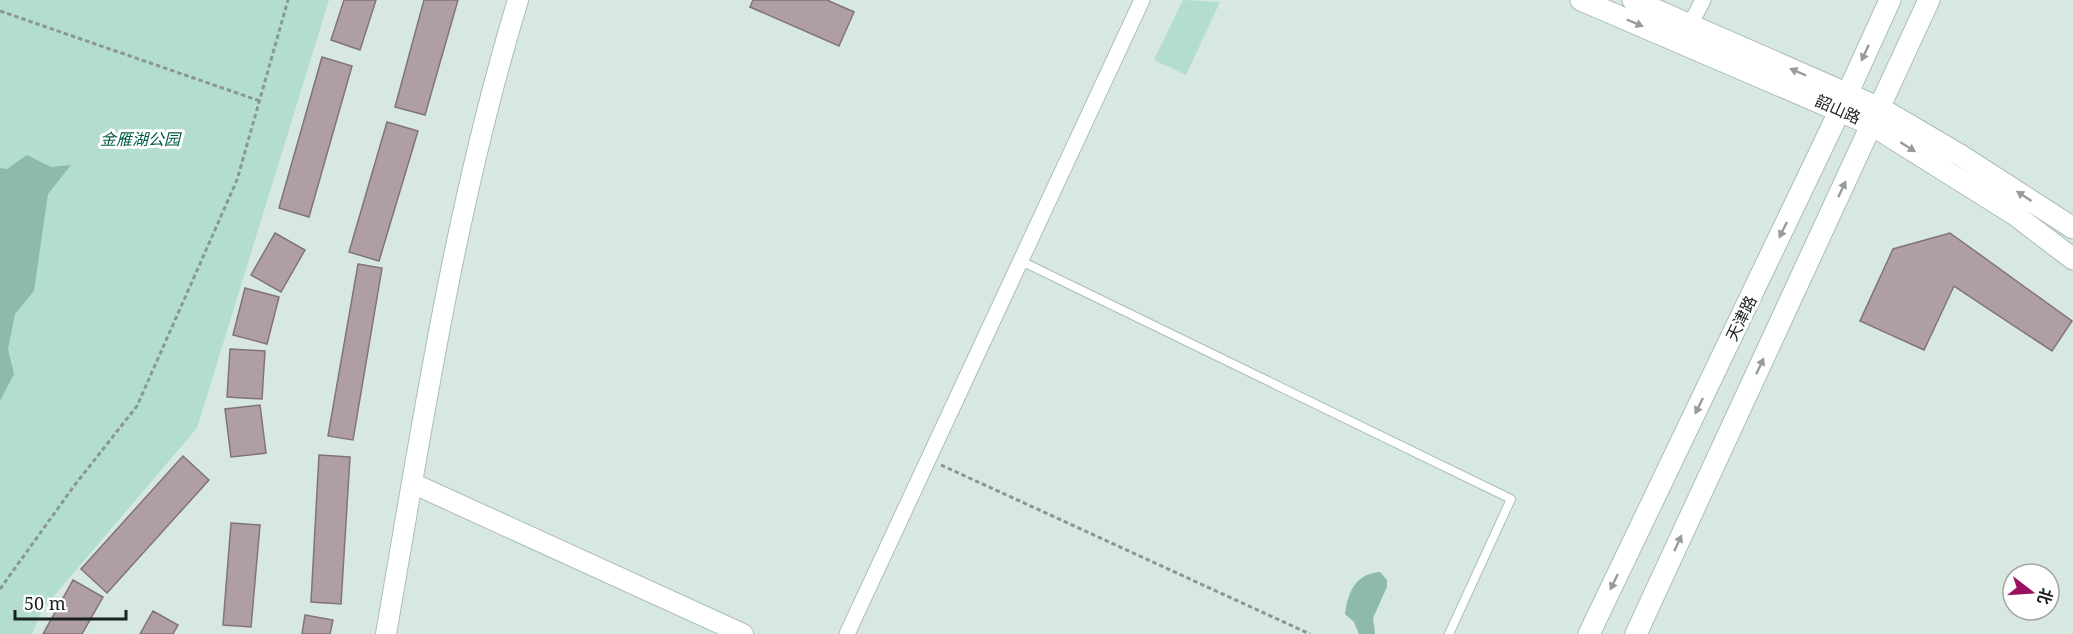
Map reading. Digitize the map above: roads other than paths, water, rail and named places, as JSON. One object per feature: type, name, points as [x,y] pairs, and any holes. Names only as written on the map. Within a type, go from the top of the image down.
[{"type":"main road","name":"韶山路","points":[[1581,0],[1844,101]]},
{"type":"main road","name":"韶山路","points":[[1633,0],[1690,25],[1960,155],[2073,228]]},
{"type":"main road","name":"天津路","points":[[1589,634],[1890,0]]},
{"type":"main road","points":[[1636,634],[1929,0]]},
{"type":"main road","name":"韶山路","points":[[1876,116],[2073,259]]},
{"type":"street","points":[[386,634],[436,339],[494,78],[518,0]]},
{"type":"street","points":[[847,634],[1142,0]]},
{"type":"street","points":[[1690,25],[1703,0]]},
{"type":"street","points":[[412,483],[743,634]]},
{"type":"lane","points":[[1021,261],[1511,499],[1449,634]]},
{"type":"park label","name":"金雁湖公园","points":[[140,139]]}]
